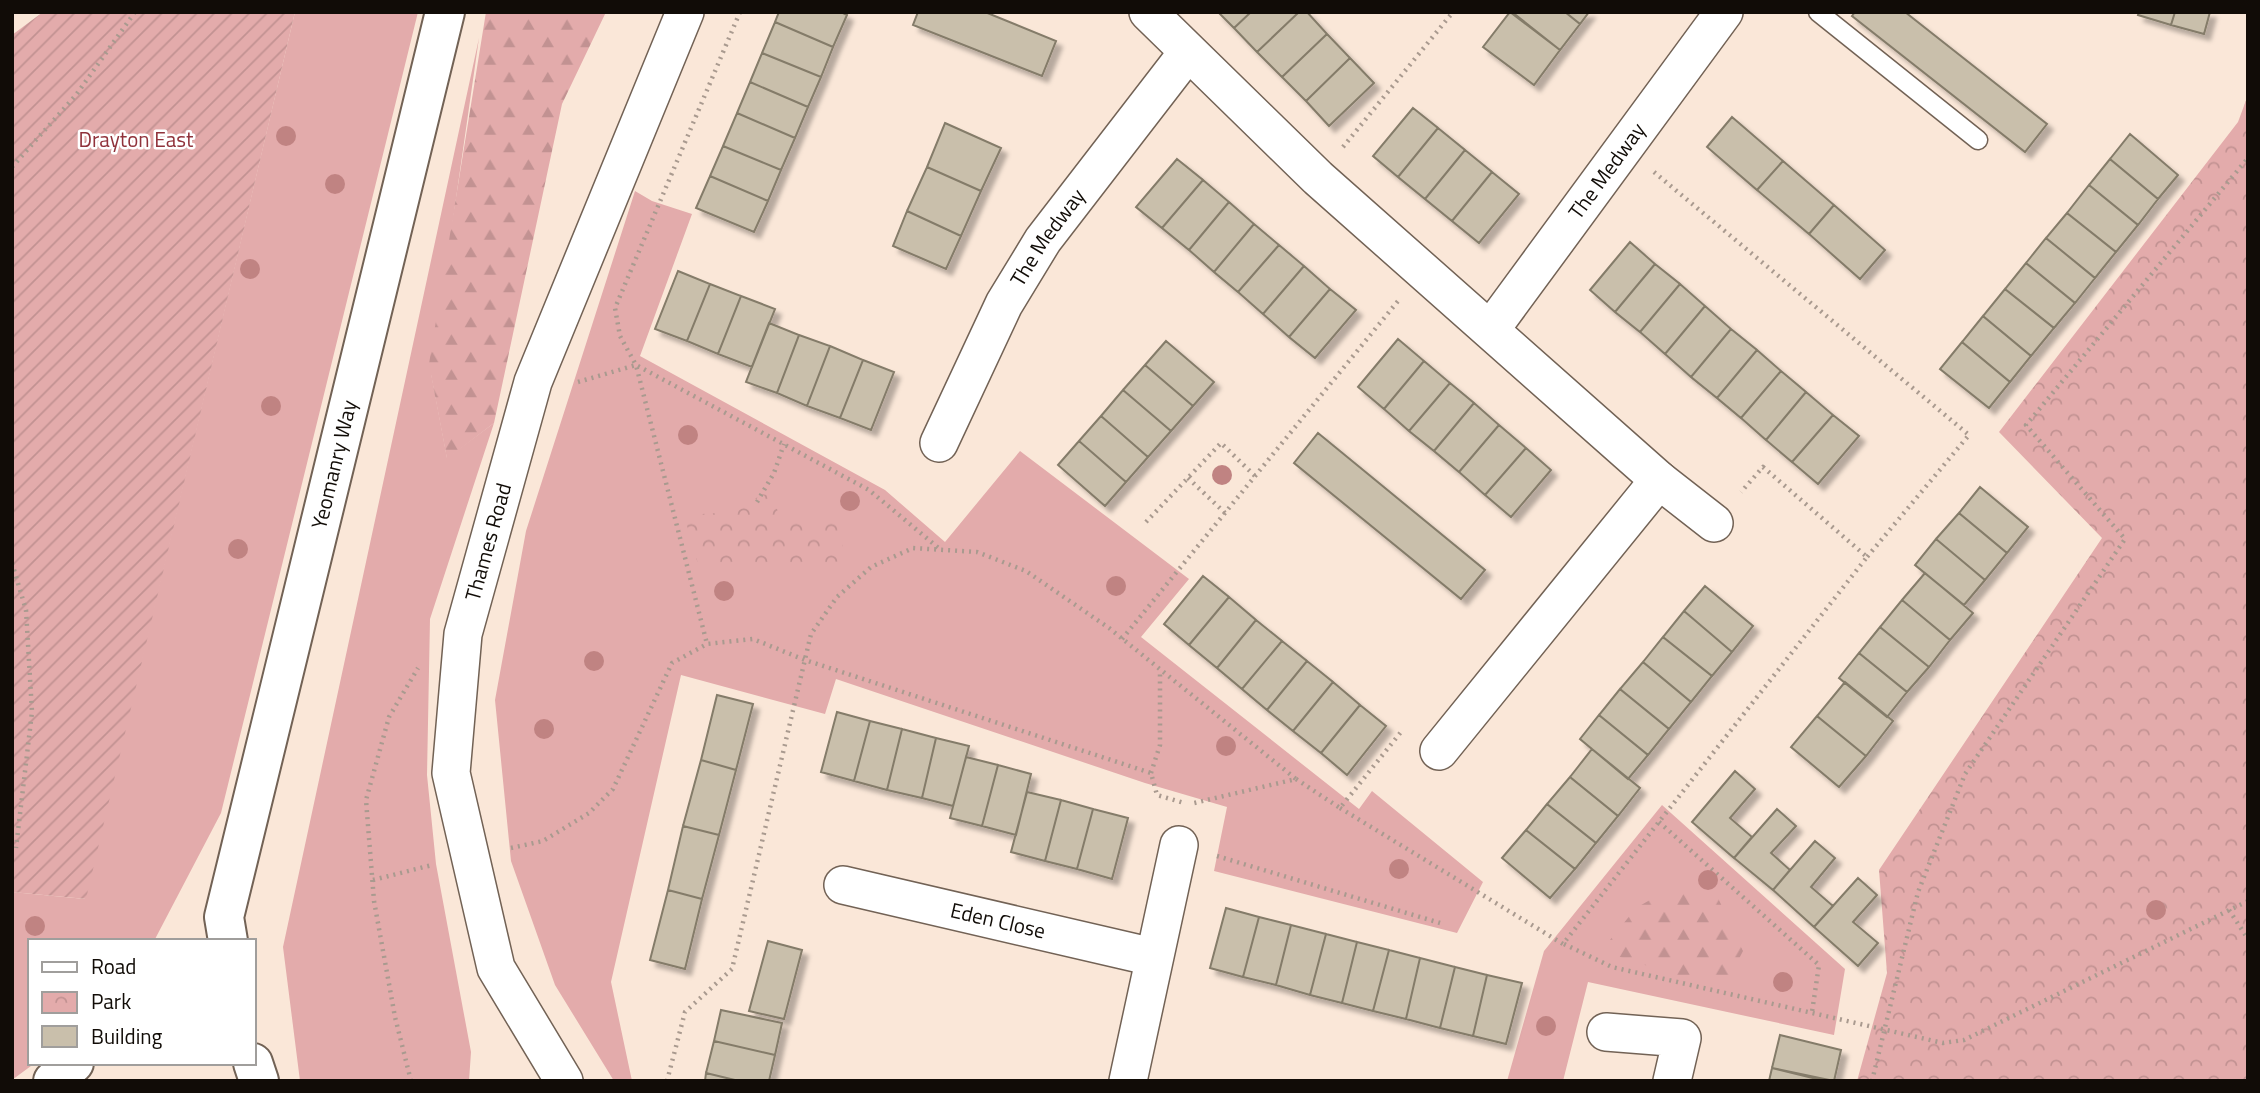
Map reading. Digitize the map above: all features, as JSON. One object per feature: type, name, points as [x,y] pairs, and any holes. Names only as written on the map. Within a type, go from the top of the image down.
[{"type":"street","name":"Yeomanry Way","points":[[218,933],[445,12]]},
{"type":"street","name":"Thames Road","points":[[564,1081],[496,968],[451,773],[463,634],[533,382],[685,12]]},
{"type":"street","points":[[1147,12],[1318,178],[1659,480],[1714,523]]},
{"type":"street","name":"The Medway","points":[[1491,329],[1724,12]]},
{"type":"street","name":"The Medway","points":[[939,443],[1004,303],[1043,240],[1188,52]]},
{"type":"street","points":[[1439,751],[1659,480]]},
{"type":"street","points":[[1128,1081],[1179,845]]},
{"type":"street","name":"Eden Close","points":[[844,885],[1153,957]]},
{"type":"street","points":[[1606,1032],[1682,1038],[1672,1081]]},
{"type":"street","points":[[53,1081],[72,1065]]},
{"type":"lane","points":[[1818,12],[1978,140]]},
{"type":"path","points":[[12,167],[76,95],[135,12]]},
{"type":"path","points":[[707,644],[636,365],[620,336],[615,308],[740,12]]},
{"type":"path","points":[[1318,178],[1453,12]]},
{"type":"path","points":[[1563,944],[1867,557],[1969,435],[1625,148]]},
{"type":"path","points":[[1872,1081],[1918,892],[1965,774],[2125,539],[2026,425],[2248,158]]},
{"type":"path","points":[[1122,639],[1423,270]]},
{"type":"path","points":[[577,382],[636,365],[869,490],[941,550]]},
{"type":"path","points":[[1146,522],[1221,443],[1255,476]]},
{"type":"path","points":[[757,502],[774,473],[784,444]]},
{"type":"path","points":[[1714,523],[1763,467],[1867,557]]},
{"type":"path","points":[[1188,478],[1225,513]]},
{"type":"path","points":[[667,1081],[675,1041],[685,1012],[732,969],[811,634],[837,597],[870,567],[913,548],[977,552],[1026,571],[1122,639],[1296,779],[1563,944],[1612,967],[1943,1043],[1964,1040],[2248,901]]},
{"type":"path","points":[[12,563],[26,610],[32,712],[16,848]]},
{"type":"path","points":[[411,1081],[395,1017],[373,880],[366,800],[389,717],[416,670],[463,634]]},
{"type":"path","points":[[506,849],[543,841],[589,813],[613,789],[632,753],[655,693],[672,663],[707,644],[753,639],[805,660],[1150,773]]},
{"type":"path","points":[[1160,670],[1160,745],[1150,773],[1157,795],[1189,805],[1296,779]]},
{"type":"path","points":[[1340,808],[1409,723],[1439,751]]},
{"type":"path","points":[[1659,822],[1819,965],[1812,1012]]},
{"type":"path","points":[[1179,845],[1440,923]]},
{"type":"path","points":[[373,880],[430,866]]},
{"type":"path","points":[[2229,910],[2248,939]]},
{"type":"green space","name":"Drayton East","points":[[43,12],[295,12],[86,899],[12,892],[12,35]]},
{"type":"green space","points":[[295,12],[418,12],[221,813],[155,939],[28,939],[28,1065],[32,1065],[12,1080],[12,892],[85,899]]},
{"type":"green space","points":[[486,12],[606,12],[562,104],[494,423],[447,459],[429,364]]},
{"type":"green space","points":[[479,38],[431,373],[447,458],[494,423],[430,619],[427,775],[436,864],[471,1052],[469,1081],[300,1081],[283,947]]},
{"type":"green space","points":[[2248,95],[2248,1081],[1857,1081],[1887,973],[1879,870],[2102,538],[1999,432],[2238,122]]},
{"type":"green space","points":[[635,191],[652,201],[692,214],[640,356],[885,490],[945,542],[1020,451],[1189,579],[1141,637],[1359,809],[1372,791],[1483,882],[1457,933],[1214,871],[1227,807],[1145,783],[836,679],[825,714],[681,675],[611,982],[632,1081],[614,1081],[555,985],[511,861],[495,700],[526,531]]},
{"type":"green space","points":[[762,494],[771,496],[782,520],[843,521],[843,561],[760,571],[698,564],[684,515],[736,512]]},
{"type":"green space","points":[[1662,805],[1845,969],[1834,1035],[1588,982],[1563,1081],[1507,1081],[1544,951]]},
{"type":"green space","points":[[1676,885],[1718,898],[1743,951],[1729,978],[1676,975],[1601,951],[1636,908]]},
{"type":"building","points":[[779,12],[841,12],[847,15],[833,47],[775,22]]},
{"type":"building","points":[[918,12],[985,12],[1056,41],[1042,76],[913,25]]},
{"type":"building","points":[[1218,12],[1251,12],[1234,28]]},
{"type":"building","points":[[1251,12],[1299,12],[1257,52],[1234,28]]},
{"type":"building","points":[[1299,12],[1307,12],[1327,34],[1282,77],[1257,52]]},
{"type":"building","points":[[1510,12],[1560,50],[1534,85],[1483,47]]},
{"type":"building","points":[[1512,12],[1565,12],[1580,24],[1560,50]]},
{"type":"building","points":[[1565,12],[1589,12],[1580,24]]},
{"type":"building","points":[[1855,12],[1905,12],[2047,124],[2025,152],[1852,16]]},
{"type":"building","points":[[2139,12],[2175,12],[2171,25],[2138,15]]},
{"type":"building","points":[[2175,12],[2210,12],[2204,34],[2171,25]]},
{"type":"building","points":[[775,22],[833,47],[821,77],[762,53]]},
{"type":"building","points":[[1327,34],[1350,58],[1306,101],[1282,77]]},
{"type":"building","points":[[762,53],[821,77],[808,107],[750,82]]},
{"type":"building","points":[[1350,58],[1374,83],[1329,126],[1306,101]]},
{"type":"building","points":[[750,82],[808,107],[795,138],[737,113]]},
{"type":"building","points":[[1413,108],[1438,128],[1398,177],[1373,156]]},
{"type":"building","points":[[737,113],[795,138],[781,170],[723,146]]},
{"type":"building","points":[[1732,117],[1783,161],[1757,190],[1707,147]]},
{"type":"building","points":[[945,123],[1001,148],[981,191],[927,167]]},
{"type":"building","points":[[1438,128],[1465,150],[1425,199],[1398,177]]},
{"type":"building","points":[[2130,134],[2178,175],[2158,199],[2110,159]]},
{"type":"building","points":[[723,146],[781,170],[768,201],[710,176]]},
{"type":"building","points":[[1465,150],[1492,172],[1452,221],[1425,199]]},
{"type":"building","points":[[1177,159],[1203,180],[1162,228],[1136,207]]},
{"type":"building","points":[[2110,159],[2158,199],[2138,225],[2089,185]]},
{"type":"building","points":[[1783,161],[1834,205],[1809,234],[1757,190]]},
{"type":"building","points":[[927,167],[981,191],[961,236],[907,211]]},
{"type":"building","points":[[1492,172],[1519,194],[1479,243],[1452,221]]},
{"type":"building","points":[[710,176],[768,201],[754,232],[696,208]]},
{"type":"building","points":[[1203,180],[1229,202],[1189,250],[1162,228]]},
{"type":"building","points":[[2089,185],[2138,225],[2116,252],[2067,213]]},
{"type":"building","points":[[1229,202],[1254,224],[1214,272],[1189,250]]},
{"type":"building","points":[[1834,205],[1885,250],[1860,279],[1809,234]]},
{"type":"building","points":[[907,211],[961,236],[946,269],[893,246]]},
{"type":"building","points":[[2067,213],[2116,252],[2095,278],[2046,238]]},
{"type":"building","points":[[1254,224],[1279,245],[1238,292],[1214,272]]},
{"type":"building","points":[[2046,238],[2095,278],[2075,303],[2026,263]]},
{"type":"building","points":[[1630,242],[1655,264],[1615,312],[1590,290]]},
{"type":"building","points":[[1279,245],[1304,266],[1263,314],[1238,292]]},
{"type":"building","points":[[2026,263],[2075,303],[2054,328],[2005,289]]},
{"type":"building","points":[[1655,264],[1680,284],[1640,332],[1615,312]]},
{"type":"building","points":[[1304,266],[1330,289],[1289,337],[1263,314]]},
{"type":"building","points":[[678,271],[710,284],[687,341],[655,329]]},
{"type":"building","points":[[710,284],[741,296],[718,354],[687,341]]},
{"type":"building","points":[[1680,284],[1705,306],[1665,354],[1640,332]]},
{"type":"building","points":[[1330,289],[1356,310],[1315,358],[1289,337]]},
{"type":"building","points":[[2005,289],[2054,328],[2031,356],[1983,316]]},
{"type":"building","points":[[741,296],[775,309],[752,367],[718,354]]},
{"type":"building","points":[[1705,306],[1731,329],[1691,377],[1665,354]]},
{"type":"building","points":[[1983,316],[2031,356],[2010,382],[1962,342]]},
{"type":"building","points":[[769,323],[799,335],[777,393],[746,382]]},
{"type":"building","points":[[1731,329],[1757,350],[1717,398],[1691,377]]},
{"type":"building","points":[[799,335],[830,346],[807,406],[777,393]]},
{"type":"building","points":[[1398,339],[1424,361],[1384,409],[1358,387]]},
{"type":"building","points":[[1166,341],[1214,382],[1193,406],[1145,365]]},
{"type":"building","points":[[1962,342],[2010,382],[1989,408],[1940,369]]},
{"type":"building","points":[[830,346],[863,360],[840,418],[807,406]]},
{"type":"building","points":[[1757,350],[1781,371],[1741,418],[1717,398]]},
{"type":"building","points":[[863,360],[894,372],[871,430],[840,418]]},
{"type":"building","points":[[1424,361],[1450,383],[1409,431],[1384,409]]},
{"type":"building","points":[[1145,365],[1193,406],[1171,431],[1123,390]]},
{"type":"building","points":[[1781,371],[1806,392],[1766,440],[1741,418]]},
{"type":"building","points":[[1450,383],[1474,403],[1434,451],[1409,431]]},
{"type":"building","points":[[1123,390],[1171,431],[1148,457],[1101,416]]},
{"type":"building","points":[[1806,392],[1833,415],[1792,462],[1766,440]]},
{"type":"building","points":[[1474,403],[1499,425],[1459,472],[1434,451]]},
{"type":"building","points":[[1833,415],[1859,436],[1818,484],[1792,462]]},
{"type":"building","points":[[1101,416],[1148,457],[1126,482],[1079,441]]},
{"type":"building","points":[[1499,425],[1526,448],[1485,495],[1459,472]]},
{"type":"building","points":[[1318,433],[1485,570],[1461,599],[1294,463]]},
{"type":"building","points":[[1079,441],[1126,482],[1105,506],[1058,465]]},
{"type":"building","points":[[1526,448],[1551,470],[1511,517],[1485,495]]},
{"type":"building","points":[[1980,487],[2028,527],[2007,553],[1959,513]]},
{"type":"building","points":[[1959,513],[2007,553],[1985,580],[1936,539]]},
{"type":"building","points":[[1936,539],[1985,580],[1964,605],[1915,565]]},
{"type":"building","points":[[1925,573],[1973,613],[1950,640],[1902,600]]},
{"type":"building","points":[[1203,576],[1229,597],[1189,645],[1164,624]]},
{"type":"building","points":[[1705,586],[1753,626],[1732,652],[1684,611]]},
{"type":"building","points":[[1229,597],[1256,620],[1217,668],[1189,645]]},
{"type":"building","points":[[1902,600],[1950,640],[1929,667],[1880,627]]},
{"type":"building","points":[[1684,611],[1732,652],[1712,676],[1663,637]]},
{"type":"building","points":[[1256,620],[1282,641],[1242,689],[1217,668]]},
{"type":"building","points":[[1880,627],[1929,667],[1907,692],[1859,653]]},
{"type":"building","points":[[1663,637],[1712,676],[1691,702],[1643,662]]},
{"type":"building","points":[[1282,641],[1307,661],[1267,710],[1242,689]]},
{"type":"building","points":[[1859,653],[1907,692],[1887,717],[1839,678]]},
{"type":"building","points":[[1307,661],[1333,682],[1293,731],[1267,710]]},
{"type":"building","points":[[1643,662],[1691,702],[1669,729],[1620,689]]},
{"type":"building","points":[[1333,682],[1360,705],[1321,753],[1293,731]]},
{"type":"building","points":[[1845,682],[1893,721],[1866,756],[1817,716]]},
{"type":"building","points":[[1620,689],[1669,729],[1648,755],[1599,715]]},
{"type":"building","points":[[717,695],[753,704],[736,770],[701,760]]},
{"type":"building","points":[[1360,705],[1386,726],[1347,775],[1321,753]]},
{"type":"building","points":[[837,712],[870,721],[854,781],[821,772]]},
{"type":"building","points":[[1599,715],[1648,755],[1628,779],[1580,739]]},
{"type":"building","points":[[1817,716],[1866,756],[1839,787],[1791,747]]},
{"type":"building","points":[[870,721],[902,729],[887,790],[854,781]]},
{"type":"building","points":[[902,729],[936,738],[922,798],[887,790]]},
{"type":"building","points":[[936,738],[969,746],[953,806],[922,798]]},
{"type":"building","points":[[1592,749],[1640,788],[1618,816],[1570,777]]},
{"type":"building","points":[[966,757],[998,765],[982,826],[950,818]]},
{"type":"building","points":[[701,760],[736,770],[719,835],[683,826]]},
{"type":"building","points":[[998,765],[1031,774],[1016,835],[982,826]]},
{"type":"building","points":[[1735,771],[1755,789],[1730,818],[1752,837],[1734,858],[1692,822]]},
{"type":"building","points":[[1570,777],[1618,816],[1596,843],[1547,804]]},
{"type":"building","points":[[1027,792],[1061,800],[1045,861],[1011,852]]},
{"type":"building","points":[[1061,800],[1093,809],[1077,869],[1045,861]]},
{"type":"building","points":[[1547,804],[1596,843],[1575,869],[1526,830]]},
{"type":"building","points":[[1093,809],[1128,818],[1112,879],[1077,869]]},
{"type":"building","points":[[1777,809],[1796,826],[1771,853],[1790,870],[1773,890],[1734,858]]},
{"type":"building","points":[[683,826],[719,835],[702,899],[668,890]]},
{"type":"building","points":[[1526,830],[1575,869],[1550,898],[1502,858]]},
{"type":"building","points":[[1815,841],[1835,858],[1811,887],[1833,906],[1814,927],[1773,890]]},
{"type":"building","points":[[1858,878],[1877,895],[1853,922],[1878,943],[1858,966],[1814,927]]},
{"type":"building","points":[[668,890],[702,899],[685,969],[650,960]]},
{"type":"building","points":[[1226,908],[1259,917],[1243,977],[1210,968]]},
{"type":"building","points":[[1259,917],[1291,925],[1276,985],[1243,977]]},
{"type":"building","points":[[1291,925],[1326,934],[1310,995],[1276,985]]},
{"type":"building","points":[[1326,934],[1357,942],[1342,1003],[1310,995]]},
{"type":"building","points":[[768,941],[802,950],[784,1019],[749,1011]]},
{"type":"building","points":[[1357,942],[1389,950],[1373,1011],[1342,1003]]},
{"type":"building","points":[[1389,950],[1420,958],[1406,1019],[1373,1011]]},
{"type":"building","points":[[1420,958],[1455,967],[1440,1028],[1406,1019]]},
{"type":"building","points":[[1455,967],[1487,975],[1473,1036],[1440,1028]]},
{"type":"building","points":[[1487,975],[1522,983],[1506,1044],[1473,1036]]},
{"type":"building","points":[[721,1010],[782,1023],[775,1055],[714,1041]]},
{"type":"building","points":[[1780,1035],[1841,1050],[1834,1081],[1772,1068]]},
{"type":"building","points":[[714,1041],[775,1055],[769,1081],[739,1081],[706,1073]]},
{"type":"building","points":[[1772,1068],[1825,1081],[1769,1081]]},
{"type":"building","points":[[706,1073],[739,1081],[705,1081]]}]
